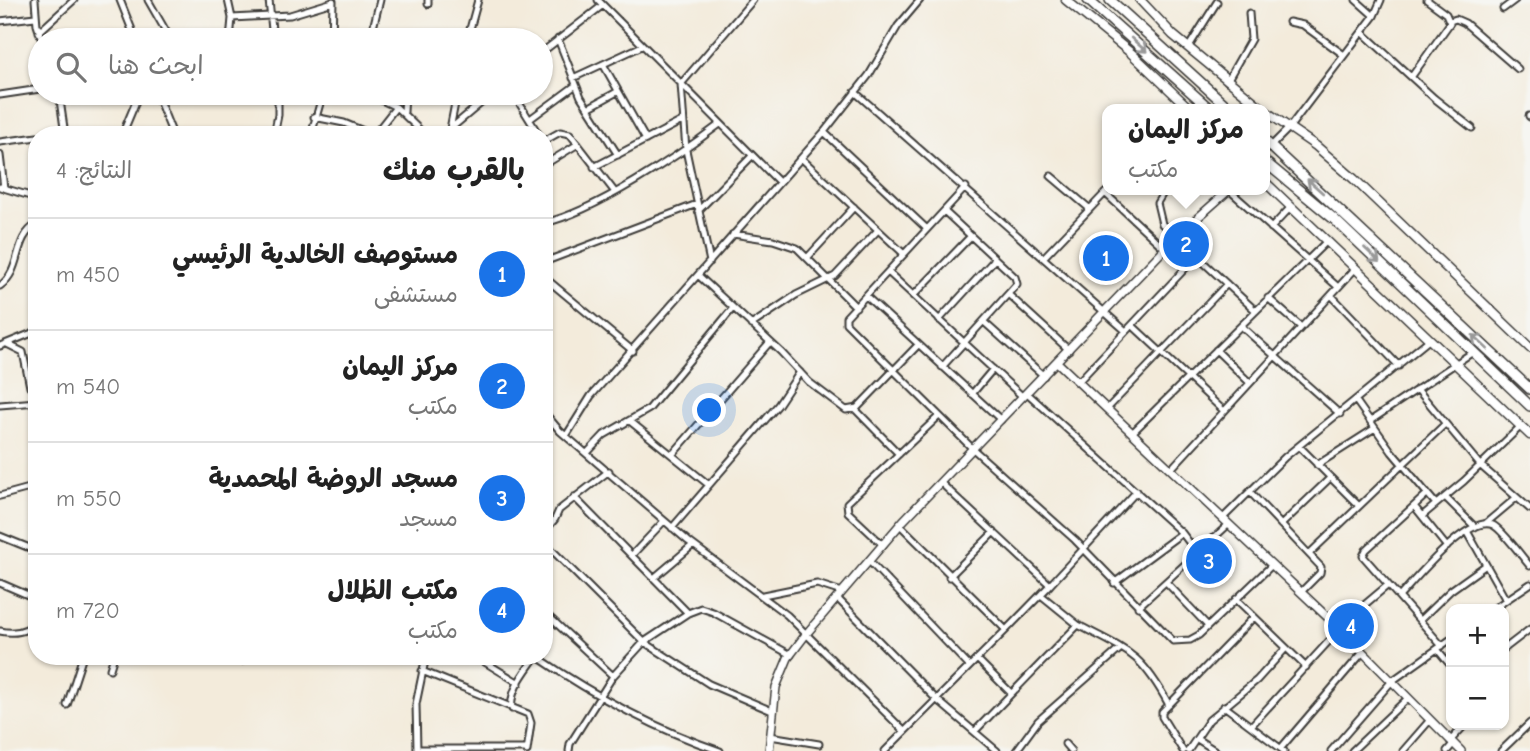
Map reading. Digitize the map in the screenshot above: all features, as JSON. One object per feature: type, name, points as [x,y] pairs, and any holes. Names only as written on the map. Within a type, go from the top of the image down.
[{"type":"highway","points":[[1088,0],[1204,104]]},
{"type":"highway","points":[[1110,0],[1225,104]]},
{"type":"highway","points":[[1111,19],[1121,9]]},
{"type":"highway","points":[[1270,146],[1529,387]]},
{"type":"highway","points":[[1270,166],[1334,219],[1530,406]]},
{"type":"main road","points":[[1066,0],[1130,53],[1183,104]]},
{"type":"main road","points":[[1140,0],[1188,48],[1256,104]]},
{"type":"main road","points":[[1270,114],[1316,146],[1354,180],[1530,348]]},
{"type":"main road","points":[[1270,187],[1530,435]]},
{"type":"street","points":[[35,0],[38,28]]},
{"type":"street","points":[[43,28],[74,0]]},
{"type":"street","points":[[120,0],[131,28]]},
{"type":"street","points":[[148,0],[164,28]]},
{"type":"street","points":[[228,0],[231,28]]},
{"type":"street","points":[[269,0],[272,28]]},
{"type":"street","points":[[373,28],[380,0]]},
{"type":"street","points":[[471,28],[478,0]]},
{"type":"street","points":[[710,262],[686,150],[681,84],[753,0]]},
{"type":"street","points":[[566,436],[591,396],[824,132],[855,92],[898,26],[920,0]]},
{"type":"street","points":[[1356,0],[1374,16]]},
{"type":"street","points":[[1270,142],[1289,128],[1374,16],[1381,0]]},
{"type":"street","points":[[1427,0],[1450,21]]},
{"type":"street","points":[[1503,9],[1515,0]]},
{"type":"street","points":[[232,18],[299,13],[333,1],[332,28]]},
{"type":"street","points":[[553,43],[600,2],[779,182]]},
{"type":"street","points":[[1188,48],[1217,2]]},
{"type":"street","points":[[1227,81],[1251,39],[1249,13]]},
{"type":"street","points":[[0,21],[35,17]]},
{"type":"street","points":[[1412,76],[1429,58],[1450,21],[1456,19],[1465,23],[1518,69]]},
{"type":"street","points":[[1289,22],[1303,25],[1344,55]]},
{"type":"street","points":[[1362,32],[1434,98],[1472,128]]},
{"type":"street","points":[[558,39],[587,108],[618,155]]},
{"type":"street","points":[[573,78],[642,46]]},
{"type":"street","points":[[603,64],[646,140]]},
{"type":"street","points":[[553,102],[576,85]]},
{"type":"street","points":[[0,95],[28,91]]},
{"type":"street","points":[[587,108],[618,92]]},
{"type":"street","points":[[855,92],[966,187],[1126,331]]},
{"type":"street","points":[[61,105],[64,126]]},
{"type":"street","points":[[126,126],[135,105]]},
{"type":"street","points":[[162,105],[171,126]]},
{"type":"street","points":[[276,126],[277,105]]},
{"type":"street","points":[[312,126],[318,105]]},
{"type":"street","points":[[393,105],[404,112],[417,126]]},
{"type":"street","points":[[404,105],[404,112]]},
{"type":"street","points":[[451,126],[455,105]]},
{"type":"street","points":[[454,126],[479,105]]},
{"type":"street","points":[[521,105],[534,126]]},
{"type":"street","points":[[530,119],[549,105]]},
{"type":"street","points":[[381,126],[397,107]]},
{"type":"street","points":[[314,117],[351,126]]},
{"type":"street","points":[[594,167],[682,121]]},
{"type":"street","points":[[553,220],[569,215],[686,150],[720,124]]},
{"type":"street","points":[[553,137],[565,132],[578,144],[614,191]]},
{"type":"street","points":[[824,132],[927,229]]},
{"type":"street","points":[[0,142],[28,138]]},
{"type":"street","points":[[553,159],[578,144]]},
{"type":"street","points":[[0,155],[2,187],[28,195]]},
{"type":"street","points":[[698,211],[752,156]]},
{"type":"street","points":[[801,158],[904,254]]},
{"type":"street","points":[[1051,176],[1090,209]]},
{"type":"street","points":[[966,187],[846,317],[846,323],[973,449],[1042,508],[1173,641],[1190,640],[1272,565]]},
{"type":"street","points":[[1044,257],[1103,195]]},
{"type":"street","points":[[1111,195],[1165,249]]},
{"type":"street","points":[[1161,195],[1158,199],[1158,215],[1162,224],[1256,311]]},
{"type":"street","points":[[769,751],[776,687],[790,655],[807,633],[900,525],[1176,237],[1223,195]]},
{"type":"street","points":[[1235,195],[1338,287]]},
{"type":"street","points":[[553,259],[697,204]]},
{"type":"street","points":[[808,257],[854,207]]},
{"type":"street","points":[[1271,228],[1290,208]]},
{"type":"street","points":[[942,367],[1017,287],[1017,281],[944,211]]},
{"type":"street","points":[[751,325],[796,295],[828,281],[878,230]]},
{"type":"street","points":[[0,286],[13,272],[23,236],[28,232]]},
{"type":"street","points":[[733,234],[788,244],[808,257],[828,281],[856,307]]},
{"type":"street","points":[[913,296],[971,236]]},
{"type":"street","points":[[1133,432],[1326,242]]},
{"type":"street","points":[[1078,382],[1197,256]]},
{"type":"street","points":[[939,320],[995,259]]},
{"type":"street","points":[[1171,469],[1355,269]]},
{"type":"street","points":[[888,272],[993,369],[1137,491],[1182,533],[1198,554]]},
{"type":"street","points":[[699,276],[818,390],[844,409],[855,409],[919,345]]},
{"type":"street","points":[[1107,408],[1227,284]]},
{"type":"street","points":[[553,285],[632,351]]},
{"type":"street","points":[[1009,295],[1069,350]]},
{"type":"street","points":[[1331,295],[1399,366]]},
{"type":"street","points":[[866,296],[1001,420]]},
{"type":"street","points":[[1268,298],[1301,327]]},
{"type":"street","points":[[587,453],[604,435],[631,422],[649,409],[733,308]]},
{"type":"street","points":[[984,322],[1044,376]]},
{"type":"street","points":[[1132,325],[1224,411]]},
{"type":"street","points":[[1241,326],[1340,414]]},
{"type":"street","points":[[0,346],[28,335]]},
{"type":"street","points":[[1138,607],[1198,554],[1250,492],[1299,446],[1430,339]]},
{"type":"street","points":[[672,455],[769,343]]},
{"type":"street","points":[[7,344],[23,352],[28,377]]},
{"type":"street","points":[[1216,350],[1250,383]]},
{"type":"street","points":[[1370,421],[1473,352]]},
{"type":"street","points":[[1057,362],[1339,628],[1461,751]]},
{"type":"street","points":[[972,394],[993,369]]},
{"type":"street","points":[[672,528],[778,405],[800,372]]},
{"type":"street","points":[[1417,389],[1480,465],[1530,509]]},
{"type":"street","points":[[1356,401],[1402,464],[1436,504]]},
{"type":"street","points":[[0,405],[28,403]]},
{"type":"street","points":[[855,409],[900,454]]},
{"type":"street","points":[[883,545],[848,513],[846,506],[851,498],[939,416]]},
{"type":"street","points":[[553,422],[672,528],[763,595],[807,633],[904,731]]},
{"type":"street","points":[[631,422],[709,485]]},
{"type":"street","points":[[1309,554],[1445,424]]},
{"type":"street","points":[[1422,516],[1521,426]]},
{"type":"street","points":[[1317,465],[1375,428]]},
{"type":"street","points":[[1299,446],[1359,506]]},
{"type":"street","points":[[553,521],[559,510],[609,471]]},
{"type":"street","points":[[1282,525],[1330,478]]},
{"type":"street","points":[[941,483],[1049,585]]},
{"type":"street","points":[[0,496],[28,488]]},
{"type":"street","points":[[1006,630],[1137,491]]},
{"type":"street","points":[[1250,492],[1322,570],[1301,592]]},
{"type":"street","points":[[1427,494],[1364,552],[1365,560],[1420,620],[1446,658]]},
{"type":"street","points":[[574,497],[688,613]]},
{"type":"street","points":[[1445,497],[1475,527]]},
{"type":"street","points":[[1398,597],[1447,547],[1467,531],[1485,524],[1516,498]]},
{"type":"street","points":[[1414,506],[1447,547]]},
{"type":"street","points":[[632,555],[664,521]]},
{"type":"street","points":[[1485,524],[1495,526],[1530,566]]},
{"type":"street","points":[[900,525],[949,577],[1006,630]]},
{"type":"street","points":[[1467,531],[1506,600]]},
{"type":"street","points":[[949,577],[994,533]]},
{"type":"street","points":[[1114,583],[1182,533]]},
{"type":"street","points":[[0,536],[28,547]]},
{"type":"street","points":[[654,579],[693,545]]},
{"type":"street","points":[[553,551],[644,642],[709,684],[772,711]]},
{"type":"street","points":[[1522,557],[1530,552]]},
{"type":"street","points":[[869,561],[969,666]]},
{"type":"street","points":[[1420,620],[1451,590],[1486,565]]},
{"type":"street","points":[[0,583],[28,595]]},
{"type":"street","points":[[1167,583],[1208,626]]},
{"type":"street","points":[[763,595],[817,584],[840,595],[936,699],[975,731],[988,749],[997,751]]},
{"type":"street","points":[[1500,604],[1530,584]]},
{"type":"street","points":[[885,751],[1049,585]]},
{"type":"street","points":[[1251,726],[1339,628],[1388,585]]},
{"type":"street","points":[[1041,595],[1078,625],[1121,648],[1144,665],[1169,705]]},
{"type":"street","points":[[1236,599],[1306,667]]},
{"type":"street","points":[[569,751],[613,676],[644,642],[688,613],[701,608],[713,612],[790,655]]},
{"type":"street","points":[[1254,617],[1169,705],[1162,717],[1186,751],[1209,720],[1257,680],[1286,648]]},
{"type":"street","points":[[553,620],[613,676]]},
{"type":"street","points":[[975,731],[1078,625]]},
{"type":"street","points":[[0,631],[28,629]]},
{"type":"street","points":[[1509,645],[1530,629]]},
{"type":"street","points":[[1331,751],[1392,681],[1446,642]]},
{"type":"street","points":[[1016,751],[1038,721],[1121,648]]},
{"type":"street","points":[[1224,706],[1282,750],[1363,652]]},
{"type":"street","points":[[977,659],[1011,693]]},
{"type":"street","points":[[67,705],[80,665]]},
{"type":"street","points":[[110,669],[111,665]]},
{"type":"street","points":[[422,671],[528,714],[531,718],[527,750],[417,750],[416,704],[422,671],[424,665]]},
{"type":"street","points":[[490,665],[519,683]]},
{"type":"street","points":[[512,709],[511,701],[530,665]]},
{"type":"street","points":[[550,665],[578,684],[677,736],[720,751]]},
{"type":"street","points":[[1352,751],[1408,698]]},
{"type":"street","points":[[1403,751],[1430,720]]},
{"type":"street","points":[[1501,751],[1530,723]]},
{"type":"street","points":[[1447,751],[1461,730]]},
{"type":"street","points":[[770,736],[819,744]]},
{"type":"street","points":[[1197,739],[1216,751]]},
{"type":"street","points":[[1065,744],[1071,751]]},
{"type":"place","name":"مركز اليمان","points":[[1186,244]]},
{"type":"place","name":"مستوصف الخالدية الرئيسي","points":[[1106,258]]},
{"type":"place","name":"مسجد الروضة المحمدية","points":[[1209,561]]},
{"type":"place","name":"مكتب الظلال","points":[[1351,626]]}]
